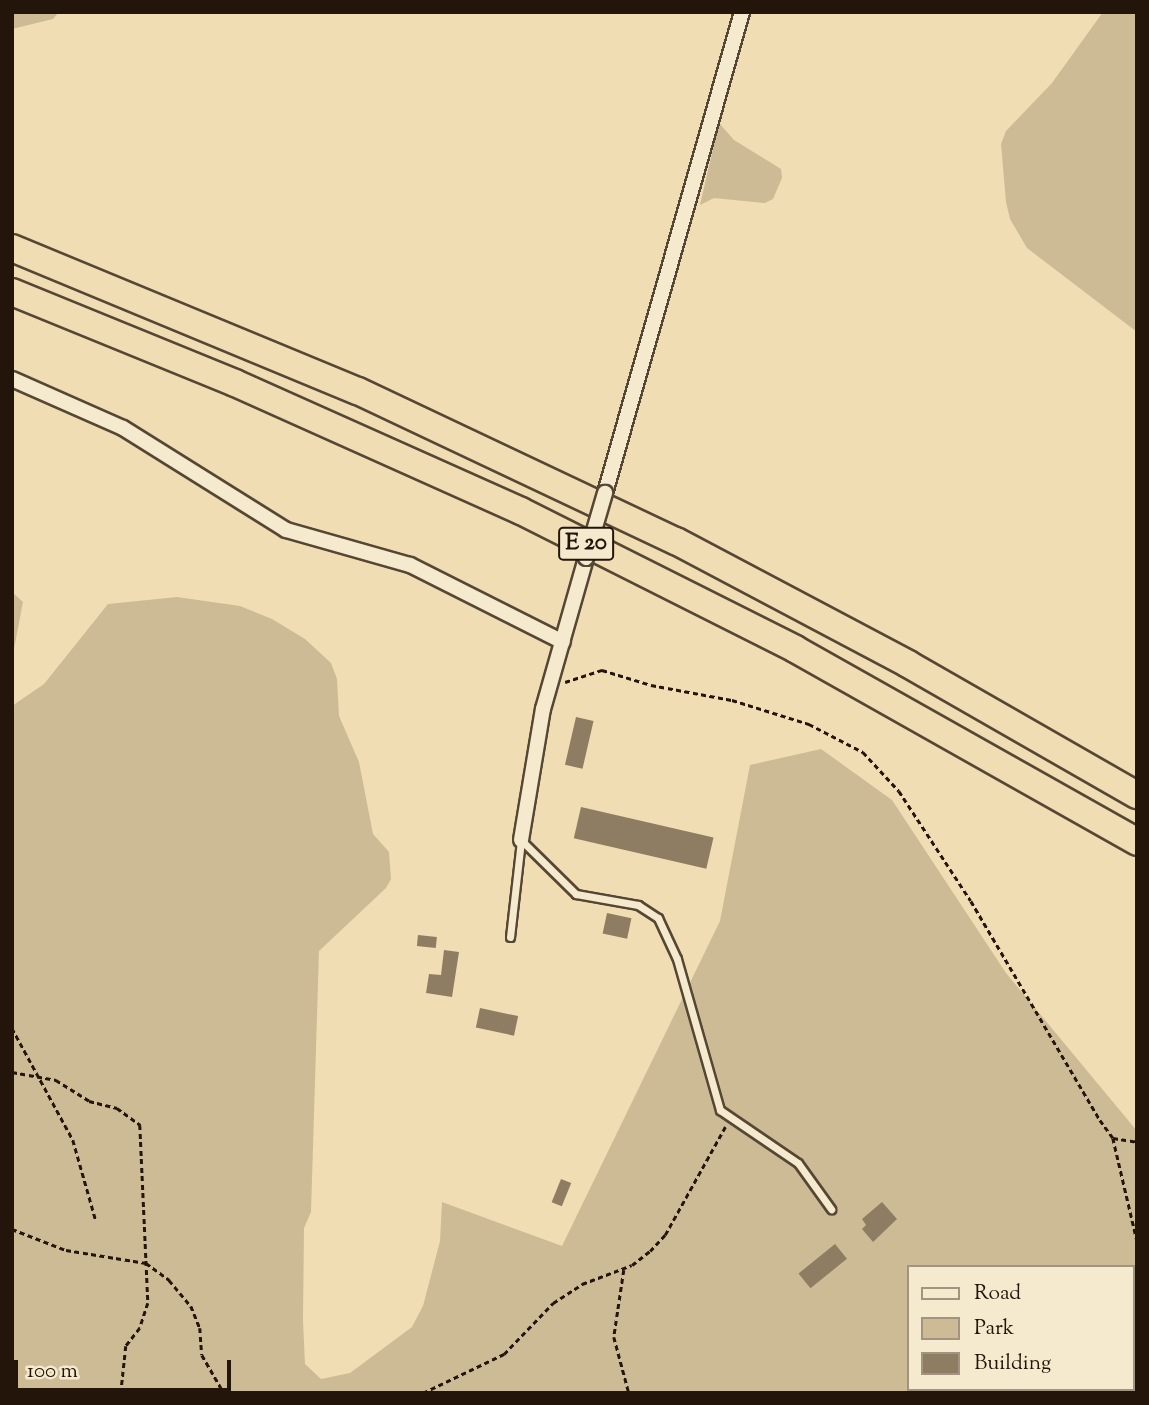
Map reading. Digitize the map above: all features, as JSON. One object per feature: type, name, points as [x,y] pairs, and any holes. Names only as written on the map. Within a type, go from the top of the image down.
[{"type":"highway","name":"E 20","points":[[12,248],[358,391],[652,529],[908,664],[1137,795]]},
{"type":"highway","name":"E 20","points":[[12,292],[247,388],[521,511],[844,676],[1137,842]]},
{"type":"street","points":[[521,840],[548,694],[742,12]]},
{"type":"street","points":[[12,379],[143,439],[275,525],[318,542],[410,565],[562,642]]},
{"type":"lane","points":[[510,937],[521,840]]},
{"type":"lane","points":[[521,840],[576,894],[638,905],[658,918],[677,959],[711,1092],[729,1120],[798,1163],[831,1209]]},
{"type":"path","points":[[548,694],[570,678],[602,670],[796,720],[863,752],[899,791],[971,901],[1113,1138],[1137,1240]]},
{"type":"path","points":[[12,1028],[73,1140],[96,1221]]},
{"type":"path","points":[[12,1072],[37,1074],[89,1101],[117,1108],[140,1125],[146,1314],[126,1346],[121,1393]]},
{"type":"path","points":[[423,1393],[504,1354],[553,1303],[582,1284],[624,1268],[665,1235],[729,1120]]},
{"type":"path","points":[[1113,1138],[1137,1142]]},
{"type":"path","points":[[12,1229],[66,1250],[146,1263],[181,1292],[191,1306],[200,1328],[202,1355],[224,1393]]},
{"type":"path","points":[[624,1268],[614,1337],[629,1393]]},
{"type":"green space","points":[[12,12],[59,12],[53,19],[12,29]]},
{"type":"green space","points":[[1103,12],[1137,12],[1137,332],[1027,248],[1010,219],[1006,202],[1001,144],[1006,131],[1052,83]]},
{"type":"green space","points":[[719,123],[734,140],[781,169],[782,178],[773,199],[765,203],[714,198],[700,205]]},
{"type":"green space","points":[[12,592],[23,602],[12,659]]},
{"type":"green space","points":[[177,597],[240,606],[272,619],[305,639],[331,663],[337,679],[339,716],[359,762],[373,834],[389,852],[391,879],[386,888],[319,951],[311,1212],[304,1228],[303,1320],[305,1364],[321,1379],[350,1373],[412,1327],[423,1306],[440,1241],[442,1202],[562,1246],[720,921],[750,765],[821,749],[892,800],[1006,973],[1137,1131],[1137,1393],[12,1393],[12,706],[44,684],[108,604]]},
{"type":"building","points":[[576,717],[594,721],[583,769],[565,765]]},
{"type":"building","points":[[581,807],[714,838],[706,869],[574,838]]},
{"type":"building","points":[[607,913],[631,918],[627,939],[603,934]]},
{"type":"building","points":[[418,935],[437,937],[436,948],[417,946]]},
{"type":"building","points":[[444,950],[459,952],[452,997],[426,993],[429,974],[441,975]]},
{"type":"building","points":[[480,1008],[518,1016],[514,1036],[476,1028]]},
{"type":"building","points":[[561,1179],[571,1183],[562,1206],[552,1202]]},
{"type":"building","points":[[882,1202],[897,1219],[873,1242],[862,1229],[866,1225],[862,1219]]},
{"type":"building","points":[[835,1244],[847,1259],[810,1288],[798,1274]]}]
